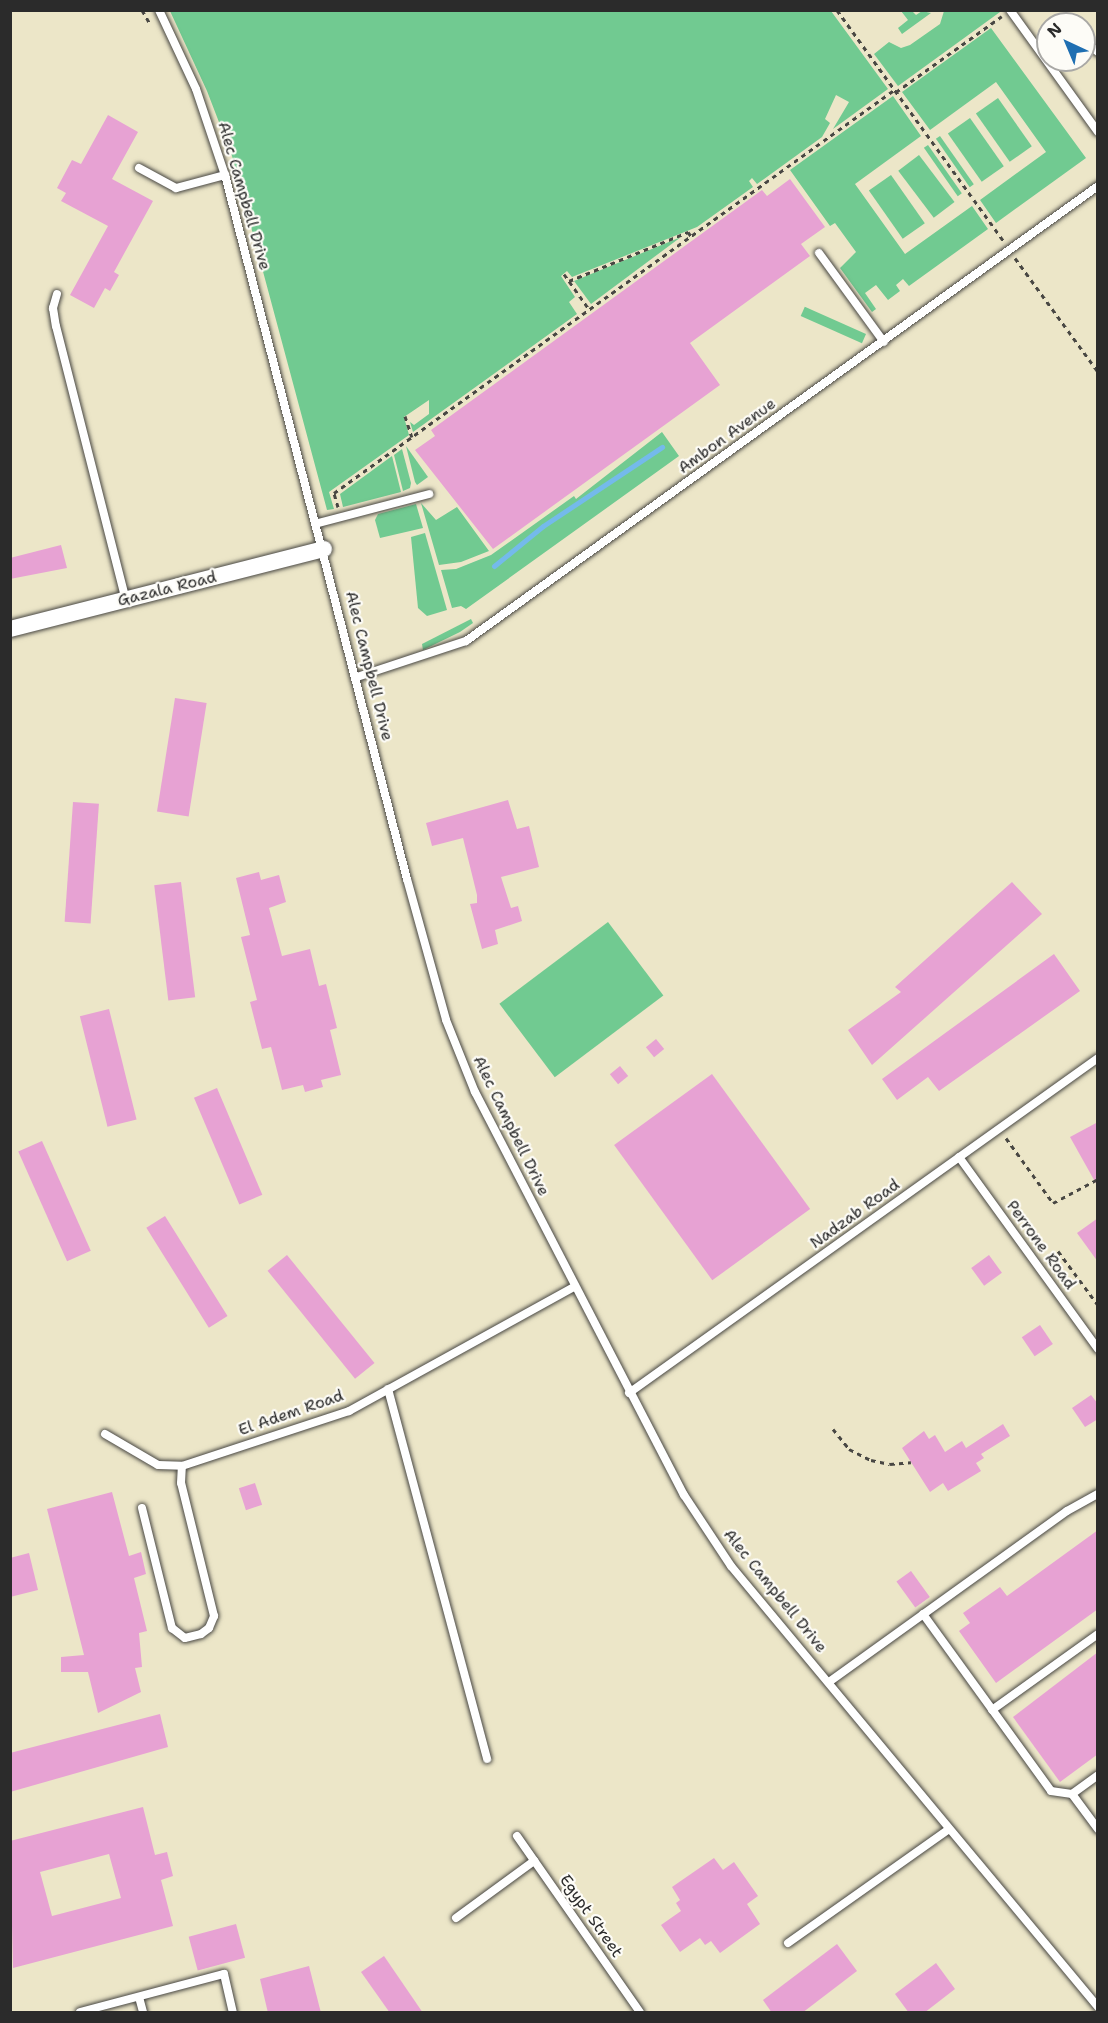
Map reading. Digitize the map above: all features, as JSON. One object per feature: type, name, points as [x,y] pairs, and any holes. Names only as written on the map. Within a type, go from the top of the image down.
[{"type":"street","name":"Gazala Road","points":[[10,629],[324,549]]},
{"type":"lane","name":"Alec Campbell Drive","points":[[159,10],[196,89],[225,175],[447,1020],[475,1092],[629,1393],[684,1495],[731,1566],[1098,2007]]},
{"type":"lane","points":[[1010,10],[1036,45]]},
{"type":"lane","points":[[1056,72],[1098,132]]},
{"type":"lane","points":[[140,168],[176,188],[225,175]]},
{"type":"lane","name":"Ambon Avenue","points":[[357,677],[466,641],[1098,186]]},
{"type":"lane","points":[[819,253],[884,342]]},
{"type":"lane","points":[[57,294],[53,308],[56,326],[126,600]]},
{"type":"lane","points":[[318,523],[429,494]]},
{"type":"lane","name":"Nadzab Road","points":[[629,1393],[1098,1058]]},
{"type":"lane","name":"Perrone Road","points":[[959,1157],[1098,1349]]},
{"type":"lane","name":"El Adem Road","points":[[105,1434],[158,1465],[182,1466],[349,1411],[575,1286]]},
{"type":"lane","points":[[388,1389],[487,1759]]},
{"type":"lane","points":[[142,1508],[172,1628],[185,1638],[201,1634],[209,1628],[214,1616],[181,1483],[182,1466]]},
{"type":"lane","points":[[829,1682],[1067,1511],[1098,1494]]},
{"type":"lane","points":[[923,1614],[1051,1791],[1071,1794],[1098,1775]]},
{"type":"lane","points":[[992,1710],[1098,1634]]},
{"type":"lane","points":[[1071,1794],[1098,1829]]},
{"type":"lane","points":[[788,1943],[949,1829]]},
{"type":"lane","name":"Egypt Street","points":[[517,1836],[640,2013]]},
{"type":"lane","points":[[456,1918],[534,1861]]},
{"type":"lane","points":[[80,2013],[224,1974],[233,2013]]},
{"type":"lane","points":[[139,1997],[143,2013]]},
{"type":"path","points":[[142,10],[153,28]]},
{"type":"path","points":[[837,10],[1098,372]]},
{"type":"path","points":[[340,517],[334,494],[691,236],[1010,10]]},
{"type":"path","points":[[569,281],[688,232],[691,236]]},
{"type":"path","points":[[564,274],[590,309]]},
{"type":"path","points":[[405,416],[412,437]]},
{"type":"path","points":[[1005,1136],[1053,1203],[1098,1179]]},
{"type":"path","points":[[1058,1251],[1098,1305]]},
{"type":"path","points":[[833,1429],[849,1449],[871,1460],[890,1464],[911,1462]]},
{"type":"green space","points":[[170,11],[831,11],[888,89],[833,129],[849,102],[836,95],[825,119],[830,123],[822,137],[757,184],[752,178],[749,181],[753,187],[697,227],[572,277],[567,271],[561,276],[575,297],[569,302],[577,314],[413,432],[410,422],[414,425],[429,414],[429,400],[404,417],[409,435],[329,492],[334,509],[327,510],[232,156],[207,91]]},
{"type":"green space","points":[[901,11],[912,11],[916,15],[922,11],[931,13],[902,34],[898,28],[908,20]]},
{"type":"green space","points":[[944,11],[1000,12],[898,86],[874,54],[889,42],[901,48],[910,45],[940,24]]},
{"type":"green space","points":[[991,28],[1086,158],[996,223],[980,200],[1046,152],[996,82],[930,130],[902,92]]},
{"type":"green space","points":[[893,96],[921,136],[855,184],[905,254],[972,206],[988,229],[909,286],[903,279],[896,285],[900,291],[888,300],[876,285],[865,293],[876,309],[872,312],[840,268],[856,252],[835,223],[830,226],[790,170]]},
{"type":"green space","points":[[998,98],[1032,146],[1010,162],[976,113]]},
{"type":"green space","points":[[970,118],[1004,166],[982,182],[948,133]]},
{"type":"green space","points":[[940,136],[974,184],[970,187],[936,139]]},
{"type":"green space","points":[[928,145],[962,193],[958,196],[924,148]]},
{"type":"green space","points":[[919,155],[955,202],[934,218],[898,171]]},
{"type":"green space","points":[[891,175],[925,223],[903,239],[869,190]]},
{"type":"green space","points":[[681,237],[591,304],[574,281]]},
{"type":"green space","points":[[805,307],[866,334],[862,343],[801,316]]},
{"type":"green space","points":[[662,432],[679,456],[466,609],[461,606],[452,608],[441,570],[456,569],[491,555],[574,496],[576,499]]},
{"type":"green space","points":[[406,446],[428,477],[417,485],[415,482]]},
{"type":"green space","points":[[402,449],[411,483],[410,488],[403,491],[394,455]]},
{"type":"green space","points":[[392,456],[401,492],[343,507],[340,494]]},
{"type":"green space","points":[[421,503],[436,520],[457,507],[489,551],[461,562],[439,565]]},
{"type":"green space","points":[[416,504],[423,528],[380,538],[375,520],[378,514]]},
{"type":"green space","points":[[425,533],[447,610],[427,616],[418,608],[411,537]]},
{"type":"green space","points":[[471,619],[473,623],[460,632],[423,650],[422,644]]},
{"type":"green space","points":[[608,922],[663,995],[555,1077],[499,1004]]},
{"type":"building","points":[[108,115],[138,132],[112,179],[153,201],[114,272],[119,275],[110,291],[105,288],[94,308],[70,295],[108,226],[61,201],[66,193],[57,188],[72,160],[81,164]]},
{"type":"building","points":[[790,179],[825,227],[801,244],[810,256],[690,343],[720,385],[493,549],[415,450],[435,436],[431,430],[762,190],[767,196]]},
{"type":"building","points":[[61,545],[67,568],[10,579],[10,558]]},
{"type":"building","points":[[175,698],[207,703],[189,817],[157,812]]},
{"type":"building","points":[[508,800],[517,829],[529,826],[539,867],[501,877],[511,908],[518,906],[522,921],[495,930],[498,944],[482,949],[470,904],[477,903],[477,895],[463,838],[432,846],[426,823]]},
{"type":"building","points":[[73,802],[99,804],[91,924],[65,922]]},
{"type":"building","points":[[259,872],[261,880],[279,875],[286,902],[269,908],[282,956],[310,949],[319,986],[326,984],[337,1028],[330,1030],[341,1075],[321,1080],[323,1087],[305,1092],[303,1085],[282,1090],[271,1047],[262,1049],[250,1002],[257,1000],[241,937],[250,935],[236,878]]},
{"type":"building","points":[[181,882],[195,997],[168,1000],[154,885]]},
{"type":"building","points":[[1012,882],[1042,914],[872,1065],[848,1030],[901,992],[895,987]]},
{"type":"building","points":[[1054,954],[1080,991],[939,1091],[928,1077],[897,1100],[882,1079]]},
{"type":"building","points":[[109,1009],[137,1120],[107,1127],[80,1016]]},
{"type":"building","points":[[656,1039],[664,1049],[654,1057],[646,1047]]},
{"type":"building","points":[[620,1066],[628,1076],[618,1084],[610,1074]]},
{"type":"building","points":[[712,1074],[810,1209],[712,1280],[614,1145]]},
{"type":"building","points":[[217,1088],[262,1195],[239,1205],[194,1098]]},
{"type":"building","points":[[1098,1122],[1098,1187],[1070,1137]]},
{"type":"building","points":[[42,1141],[91,1251],[67,1261],[18,1152]]},
{"type":"building","points":[[165,1216],[228,1316],[209,1328],[146,1228]]},
{"type":"building","points":[[1098,1218],[1098,1262],[1077,1233]]},
{"type":"building","points":[[287,1255],[374,1363],[355,1379],[268,1271]]},
{"type":"building","points":[[989,1255],[1002,1273],[984,1286],[971,1268]]},
{"type":"building","points":[[1040,1325],[1053,1344],[1035,1356],[1022,1337]]},
{"type":"building","points":[[1091,1395],[1098,1404],[1098,1419],[1085,1427],[1072,1408]]},
{"type":"building","points":[[1003,1424],[1010,1436],[981,1454],[984,1458],[976,1463],[981,1471],[948,1491],[943,1483],[930,1492],[902,1448],[924,1431],[929,1439],[935,1435],[945,1452],[962,1441],[966,1448]]},
{"type":"building","points":[[255,1483],[262,1505],[246,1510],[239,1488]]},
{"type":"building","points":[[112,1492],[129,1556],[141,1552],[146,1574],[134,1578],[147,1631],[139,1633],[142,1667],[135,1668],[141,1692],[98,1713],[88,1672],[61,1672],[61,1657],[84,1655],[47,1509]]},
{"type":"building","points":[[1098,1530],[1098,1609],[996,1683],[959,1631],[970,1623],[963,1613],[1000,1587],[1007,1596]]},
{"type":"building","points":[[29,1553],[38,1590],[10,1597],[10,1558]]},
{"type":"building","points":[[911,1571],[930,1597],[915,1607],[896,1582]]},
{"type":"building","points":[[1098,1652],[1098,1754],[1060,1782],[1013,1717]]},
{"type":"building","points":[[160,1714],[168,1747],[10,1792],[10,1753]]},
{"type":"building","points":[[143,1807],[155,1855],[167,1852],[173,1876],[161,1880],[173,1926],[13,1968],[10,1841]],"holes":[[[109,1854],[121,1898],[52,1916],[40,1872]]]},
{"type":"building","points":[[714,1858],[723,1870],[734,1862],[758,1896],[747,1904],[760,1924],[720,1953],[711,1941],[705,1945],[700,1938],[680,1952],[661,1925],[681,1911],[676,1903],[680,1900],[672,1887]]},
{"type":"building","points":[[236,1924],[245,1958],[198,1970],[189,1937]]},
{"type":"building","points":[[837,1944],[857,1971],[802,2013],[772,2013],[763,2000]]},
{"type":"building","points":[[384,1956],[423,2013],[390,2013],[361,1972]]},
{"type":"building","points":[[936,1963],[955,1989],[924,2013],[909,2013],[895,1994]]},
{"type":"building","points":[[309,1966],[321,2013],[268,2013],[260,1979]]},
{"type":"waterway","points":[[494,566],[543,526],[662,447]]}]
